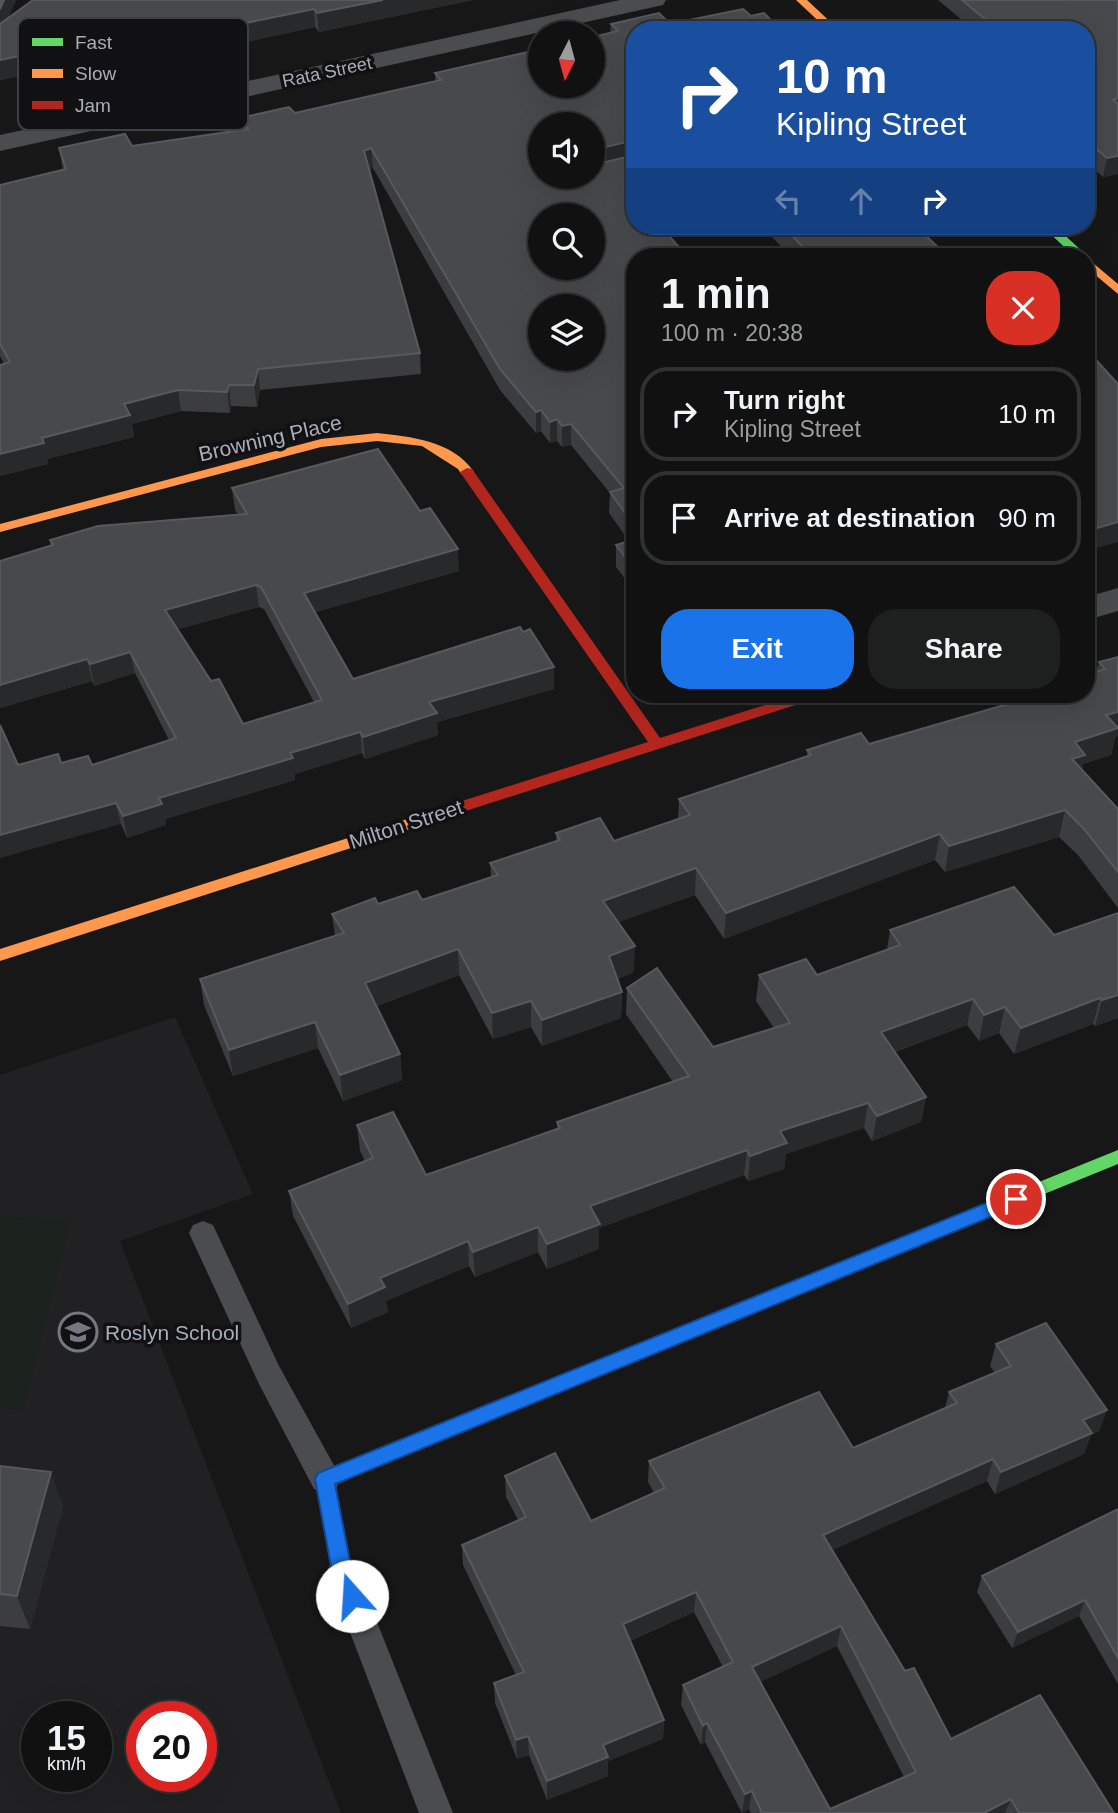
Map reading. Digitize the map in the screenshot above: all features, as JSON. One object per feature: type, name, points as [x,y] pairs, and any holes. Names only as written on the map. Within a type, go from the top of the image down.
[{"type":"street","name":"Rata Street","points":[[248,89],[654,0]]},
{"type":"street","points":[[802,0],[824,21]]},
{"type":"street","name":"Rata Street","points":[[0,143],[59,130]]},
{"type":"street","points":[[1058,235],[1072,248]]},
{"type":"street","points":[[1095,269],[1118,290]]},
{"type":"street","name":"Browning Place","points":[[0,528],[321,443],[377,437],[425,443],[463,466],[626,700]]},
{"type":"street","points":[[1095,606],[1118,599]]},
{"type":"street","name":"Browning Place","points":[[628,703],[656,743]]},
{"type":"street","name":"Milton Street","points":[[0,956],[786,703]]},
{"type":"street","points":[[342,1572],[325,1479],[1118,1157]]},
{"type":"lane","points":[[204,1234],[269,1375],[325,1479]]},
{"type":"lane","points":[[342,1572],[436,1813]]},
{"type":"shaded area","name":"Roslyn School","points":[[175,1017],[253,1194],[120,1241],[341,1813],[0,1813],[0,1075]]},
{"type":"shaded area","points":[[0,1216],[71,1220],[23,1409],[0,1408]]},
{"type":"building","points":[[33,0],[383,0],[317,13],[314,9],[248,23],[248,18],[18,18],[18,56],[0,60],[0,24]]},
{"type":"building","points":[[962,0],[1118,0],[1118,98],[1113,100],[1118,104],[1118,156],[1107,158],[1095,148],[1095,21],[987,21]]},
{"type":"building","points":[[743,9],[751,16],[764,13],[772,21],[685,21]]},
{"type":"building","points":[[659,13],[667,21],[626,21],[626,142],[605,147],[605,112],[528,112],[528,189],[605,189],[605,162],[626,157],[626,235],[668,235],[680,248],[626,248],[626,514],[610,492],[624,488],[571,424],[562,426],[557,419],[550,422],[541,410],[536,412],[500,369],[371,148],[364,151],[420,353],[258,369],[254,385],[229,385],[227,392],[178,390],[124,404],[130,415],[42,438],[44,443],[0,454],[0,365],[10,362],[0,344],[0,185],[66,169],[59,148],[125,134],[132,146],[248,130],[248,116],[289,107],[295,113],[441,80],[435,73],[528,52],[528,98],[606,98],[606,34],[618,31],[611,24]]},
{"type":"building","points":[[791,235],[925,235],[939,248],[804,248]]},
{"type":"building","points":[[1095,359],[1118,384],[1118,522],[1095,529]]},
{"type":"building","points":[[378,449],[420,511],[430,508],[458,549],[304,593],[353,679],[520,627],[523,632],[530,629],[554,667],[429,702],[437,713],[363,737],[360,732],[290,753],[293,758],[159,798],[162,804],[123,816],[116,803],[0,835],[0,725],[18,765],[58,754],[61,763],[88,756],[92,765],[176,738],[130,652],[90,664],[87,659],[0,685],[0,561],[53,545],[50,540],[98,526],[247,514],[232,488]],"holes":[[[256,585],[261,587],[322,700],[243,724],[219,679],[211,681],[165,610]]]},
{"type":"building","points":[[626,542],[626,558],[616,545]]},
{"type":"building","points":[[1118,657],[1118,712],[1106,715],[1118,728],[1075,742],[1085,755],[1072,759],[1118,809],[1118,872],[1065,810],[949,846],[940,834],[726,913],[696,868],[603,901],[635,946],[609,956],[622,992],[542,1020],[531,1001],[492,1013],[458,949],[365,983],[400,1054],[340,1075],[315,1022],[229,1050],[200,979],[344,933],[332,914],[375,898],[378,904],[417,891],[422,900],[498,875],[490,863],[560,840],[556,833],[600,818],[614,841],[690,815],[679,799],[811,755],[807,750],[861,733],[869,744],[1011,703],[1095,703],[1095,672],[1105,669],[1099,662]]},
{"type":"building","points":[[1014,887],[1054,935],[1118,913],[1118,995],[1102,1000],[1100,998],[1021,1028],[1005,1007],[984,1015],[973,999],[881,1032],[926,1097],[877,1116],[868,1103],[780,1131],[787,1143],[750,1156],[747,1150],[590,1206],[600,1224],[547,1244],[538,1227],[473,1252],[468,1241],[380,1278],[385,1287],[348,1304],[289,1191],[373,1158],[357,1125],[393,1112],[426,1175],[560,1128],[557,1122],[689,1076],[627,988],[657,968],[713,1047],[790,1023],[759,975],[806,959],[817,975],[900,945],[890,930]]},
{"type":"building","points":[[1046,1323],[1107,1410],[1083,1420],[1092,1433],[1001,1472],[993,1459],[823,1535],[905,1671],[914,1668],[951,1739],[1040,1695],[1114,1813],[1019,1813],[1011,1799],[984,1813],[762,1813],[752,1791],[745,1794],[707,1723],[703,1726],[683,1685],[733,1662],[696,1592],[623,1624],[664,1720],[603,1745],[608,1757],[547,1781],[528,1736],[516,1740],[494,1683],[524,1672],[462,1545],[526,1517],[505,1476],[555,1453],[591,1521],[665,1488],[649,1461],[819,1392],[853,1448],[957,1403],[949,1392],[1011,1366],[996,1344]],"holes":[[[841,1626],[916,1772],[830,1809],[752,1667]]]},
{"type":"building","points":[[0,1466],[51,1472],[17,1596],[0,1594]]},
{"type":"building","points":[[1118,1509],[1118,1658],[1085,1600],[1018,1632],[982,1576]]},
{"type":"traffic: fast","points":[[1058,235],[1072,248]]},
{"type":"traffic: fast","points":[[798,1287],[1118,1157]]},
{"type":"traffic: slow","points":[[801,0],[824,21]]},
{"type":"traffic: slow","points":[[1095,269],[1118,290]]},
{"type":"traffic: slow","points":[[0,528],[321,443],[377,437],[425,443],[463,466],[467,472]]},
{"type":"traffic: slow","points":[[0,955],[442,813]]},
{"type":"traffic: jam","points":[[467,472],[626,700]]},
{"type":"traffic: jam","points":[[628,703],[656,743]]},
{"type":"traffic: jam","points":[[442,813],[787,703]]},
{"type":"traffic: jam","points":[[342,1572],[325,1479],[798,1287]]},
{"type":"place","name":"Roslyn School","points":[[78,1332]]},
{"type":"route","points":[[352,1596],[342,1572],[325,1479],[1016,1199]]}]
